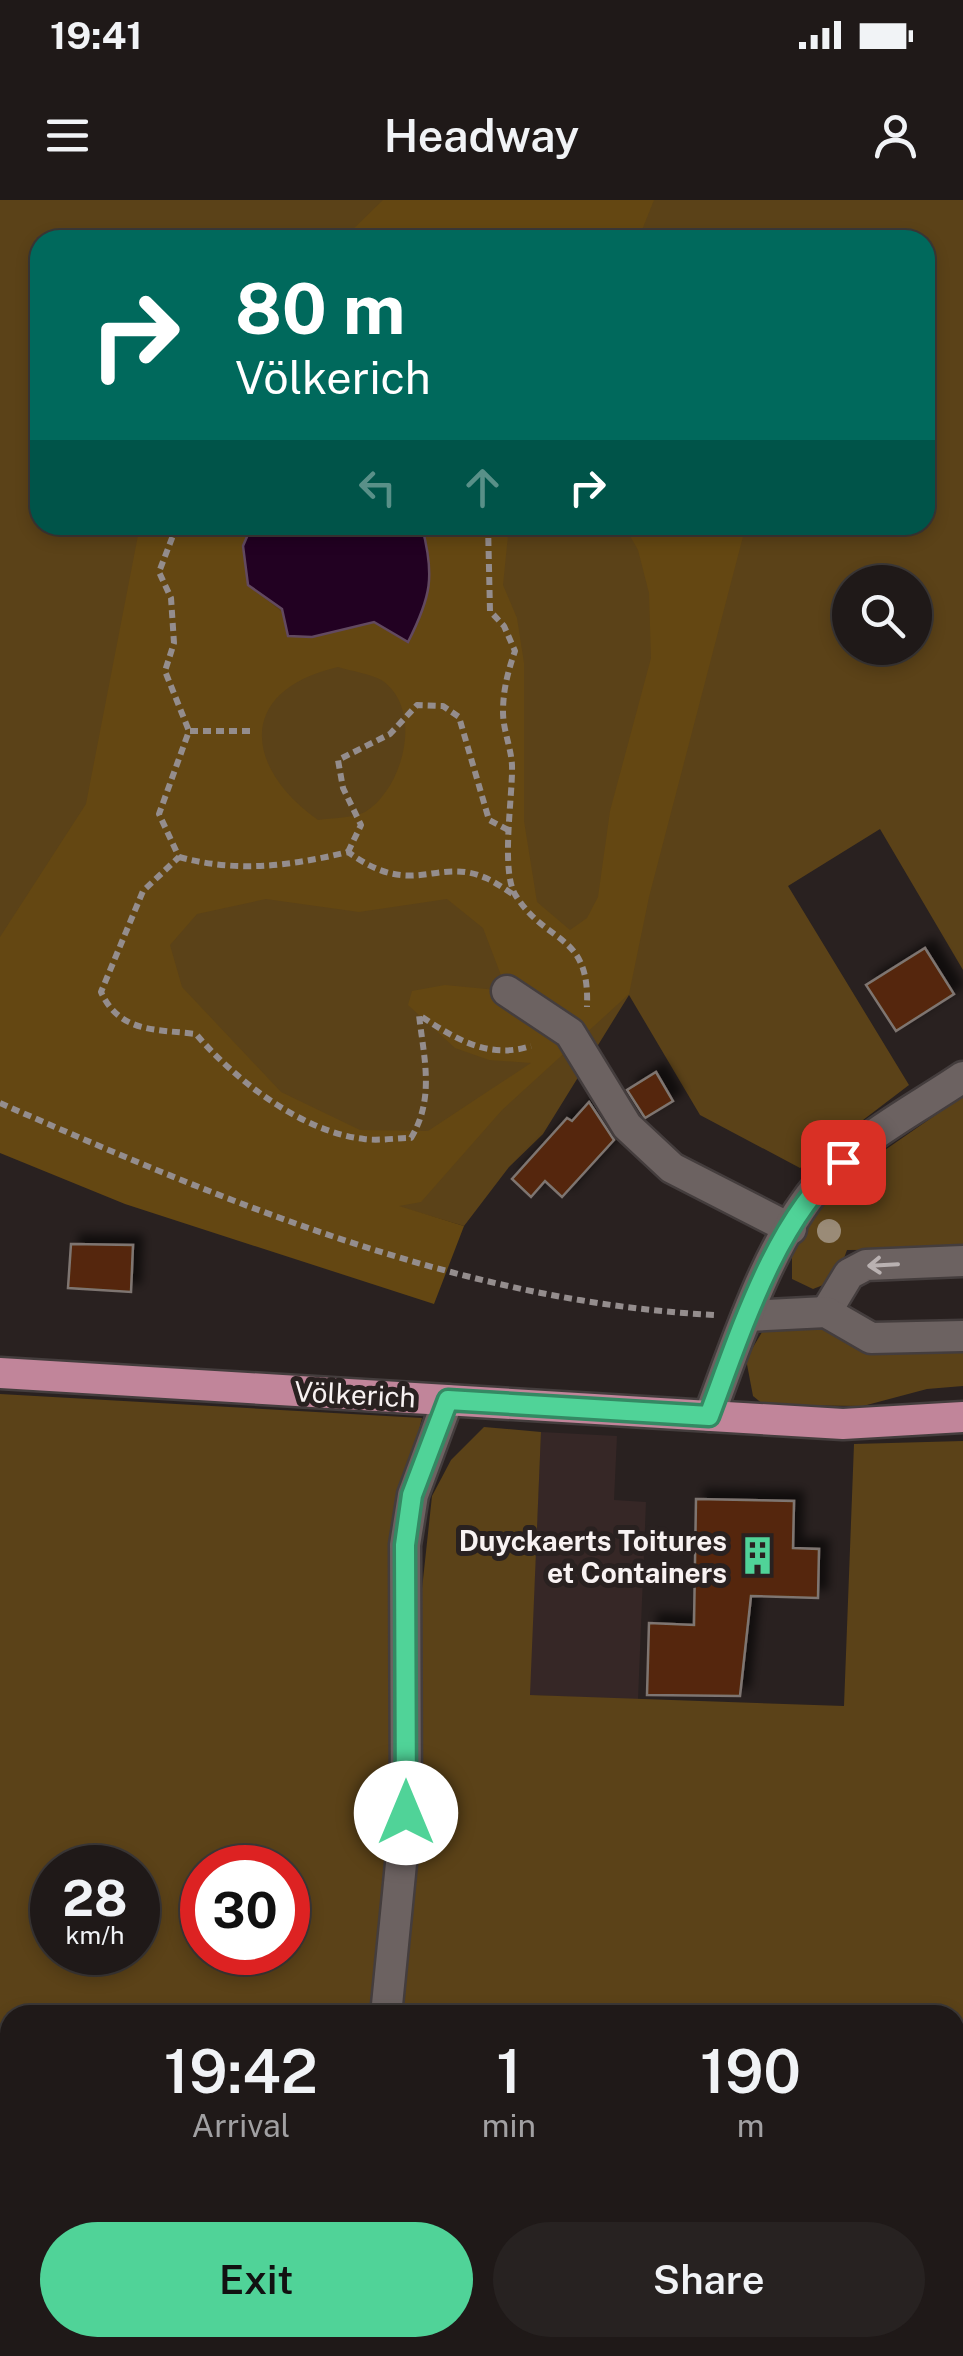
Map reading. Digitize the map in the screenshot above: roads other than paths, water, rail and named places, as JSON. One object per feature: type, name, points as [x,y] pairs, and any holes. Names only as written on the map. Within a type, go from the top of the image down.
[{"type":"main road","name":"Völkerich","points":[[0,1373],[842,1424],[963,1418]]},
{"type":"street","points":[[507,991],[570,1034],[627,1126],[672,1168],[790,1229]]},
{"type":"street","points":[[709,1416],[747,1316],[790,1229],[823,1179],[863,1145],[963,1078]]},
{"type":"street","points":[[826,1312],[849,1274],[866,1265],[963,1261]]},
{"type":"street","points":[[747,1316],[826,1312],[871,1338],[963,1336]]},
{"type":"street","points":[[387,2005],[406,1813],[405,1545],[412,1495],[448,1400]]},
{"type":"place","name":"Duyckaerts Toitures et Containers","points":[[757,1556]]}]
